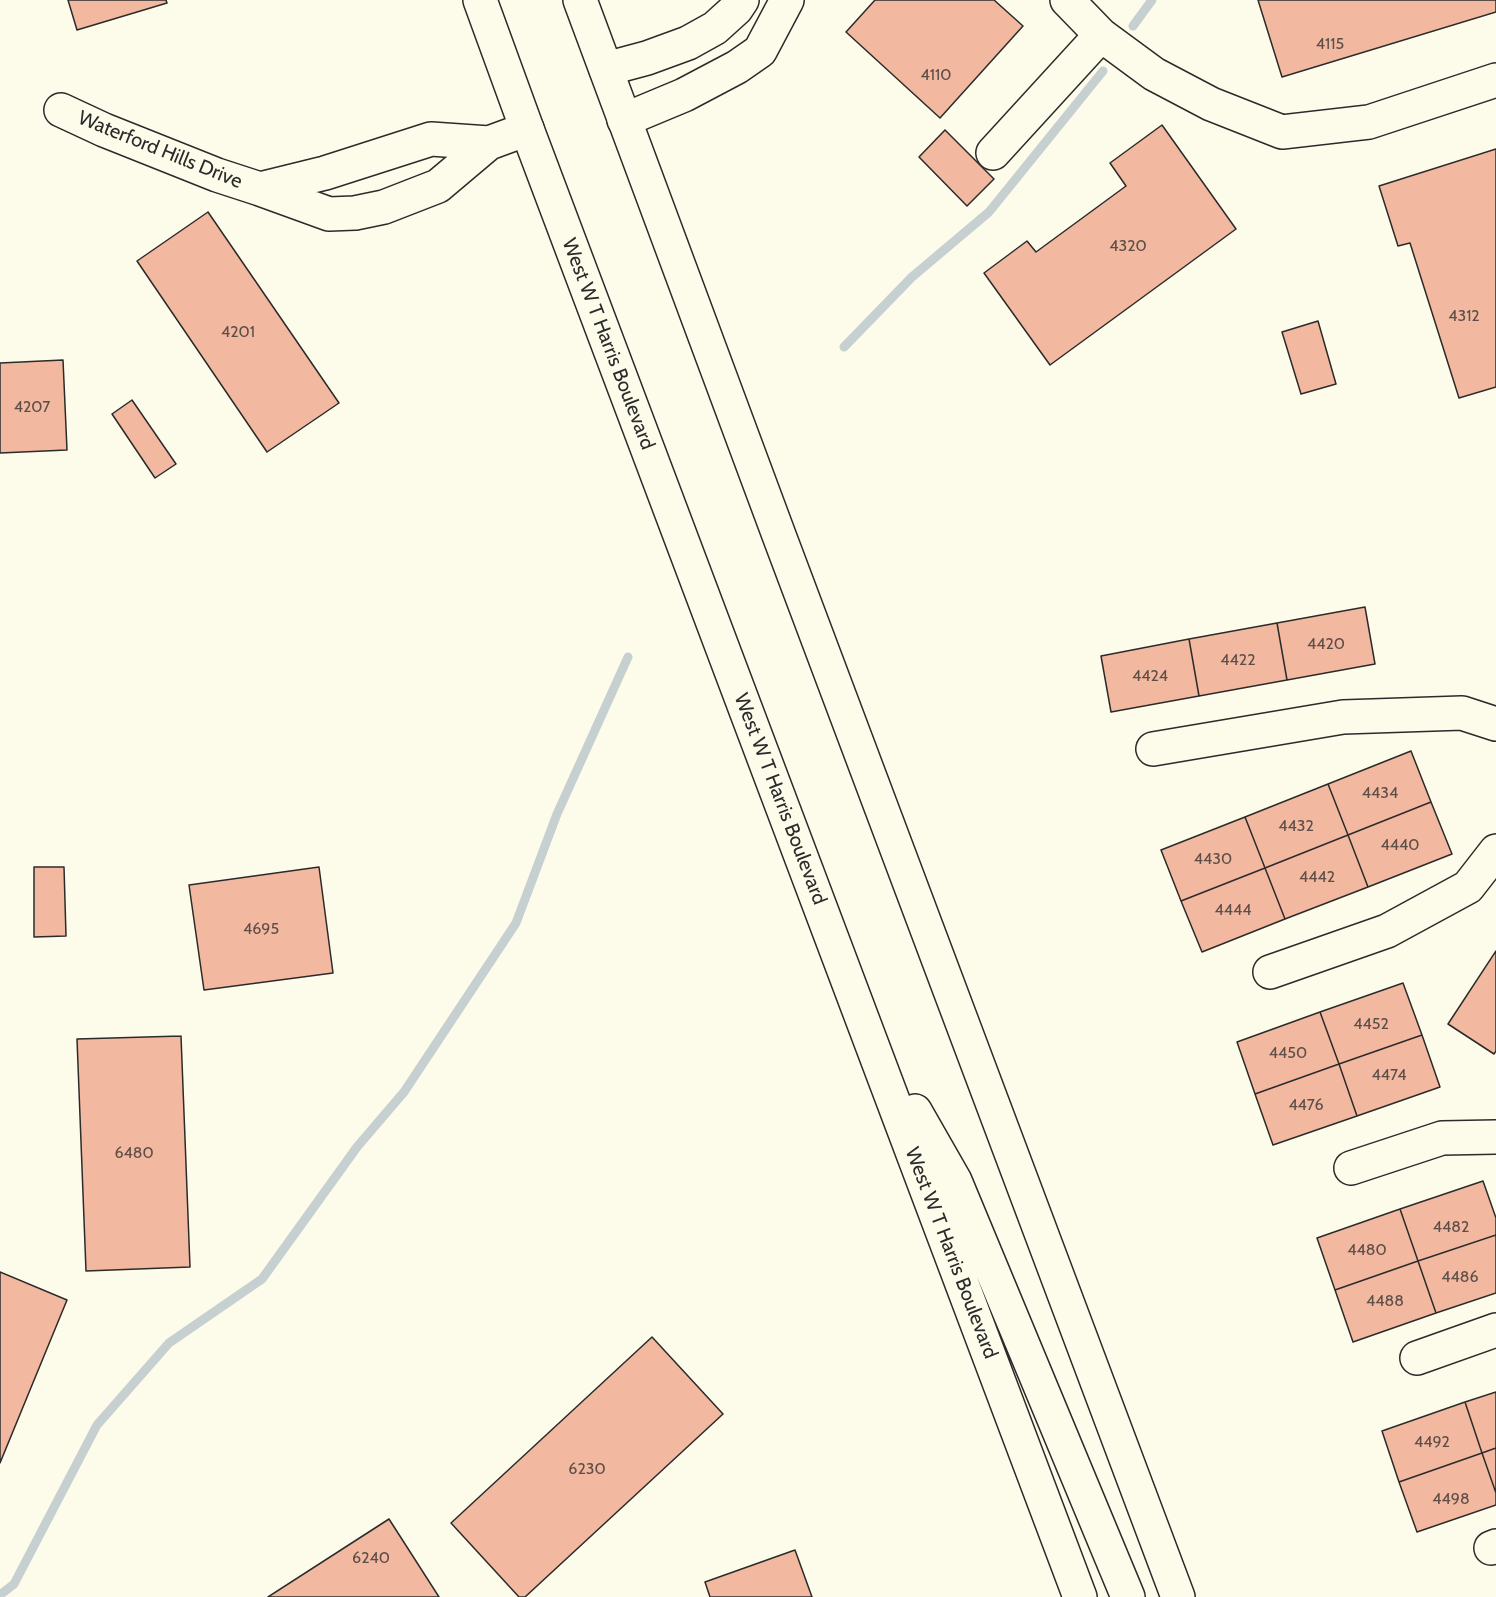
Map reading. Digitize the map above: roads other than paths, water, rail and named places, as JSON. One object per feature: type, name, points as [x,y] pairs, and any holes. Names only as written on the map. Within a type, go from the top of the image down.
[{"type":"main road","name":"West W T Harris Boulevard","points":[[480,0],[1080,1597]]},
{"type":"main road","points":[[580,0],[1178,1597]]},
{"type":"main road","points":[[606,69],[647,58],[688,43],[715,28],[736,9],[742,0]]},
{"type":"main road","points":[[624,120],[684,95],[736,67],[760,51],[786,0]]},
{"type":"main road","points":[[1066,0],[1101,35],[1154,74],[1211,104],[1281,132],[1369,122],[1496,80]]},
{"type":"main road","points":[[993,153],[1101,35]]},
{"type":"main road","name":"Waterford Hills Drive","points":[[61,110],[104,130],[217,175],[329,214],[355,213],[384,207],[438,186],[489,143],[527,129]]},
{"type":"main road","name":"Waterford Hills Drive","points":[[260,189],[325,173],[431,139],[489,143]]},
{"type":"main road","points":[[1153,749],[1343,717],[1462,713],[1496,724]]},
{"type":"main road","points":[[1270,972],[1387,931],[1468,887],[1496,850]]},
{"type":"main road","points":[[864,1021],[955,1181],[1128,1597]]},
{"type":"main road","points":[[1350,1168],[1442,1138],[1496,1137]]},
{"type":"main road","points":[[1417,1358],[1496,1330]]},
{"type":"waterway","points":[[1133,26],[1152,0]]},
{"type":"waterway","points":[[844,347],[912,277],[989,212],[1103,71]]},
{"type":"waterway","points":[[0,1595],[14,1584],[97,1425],[169,1343],[262,1279],[357,1147],[404,1092],[516,923],[557,814],[628,657]]}]
